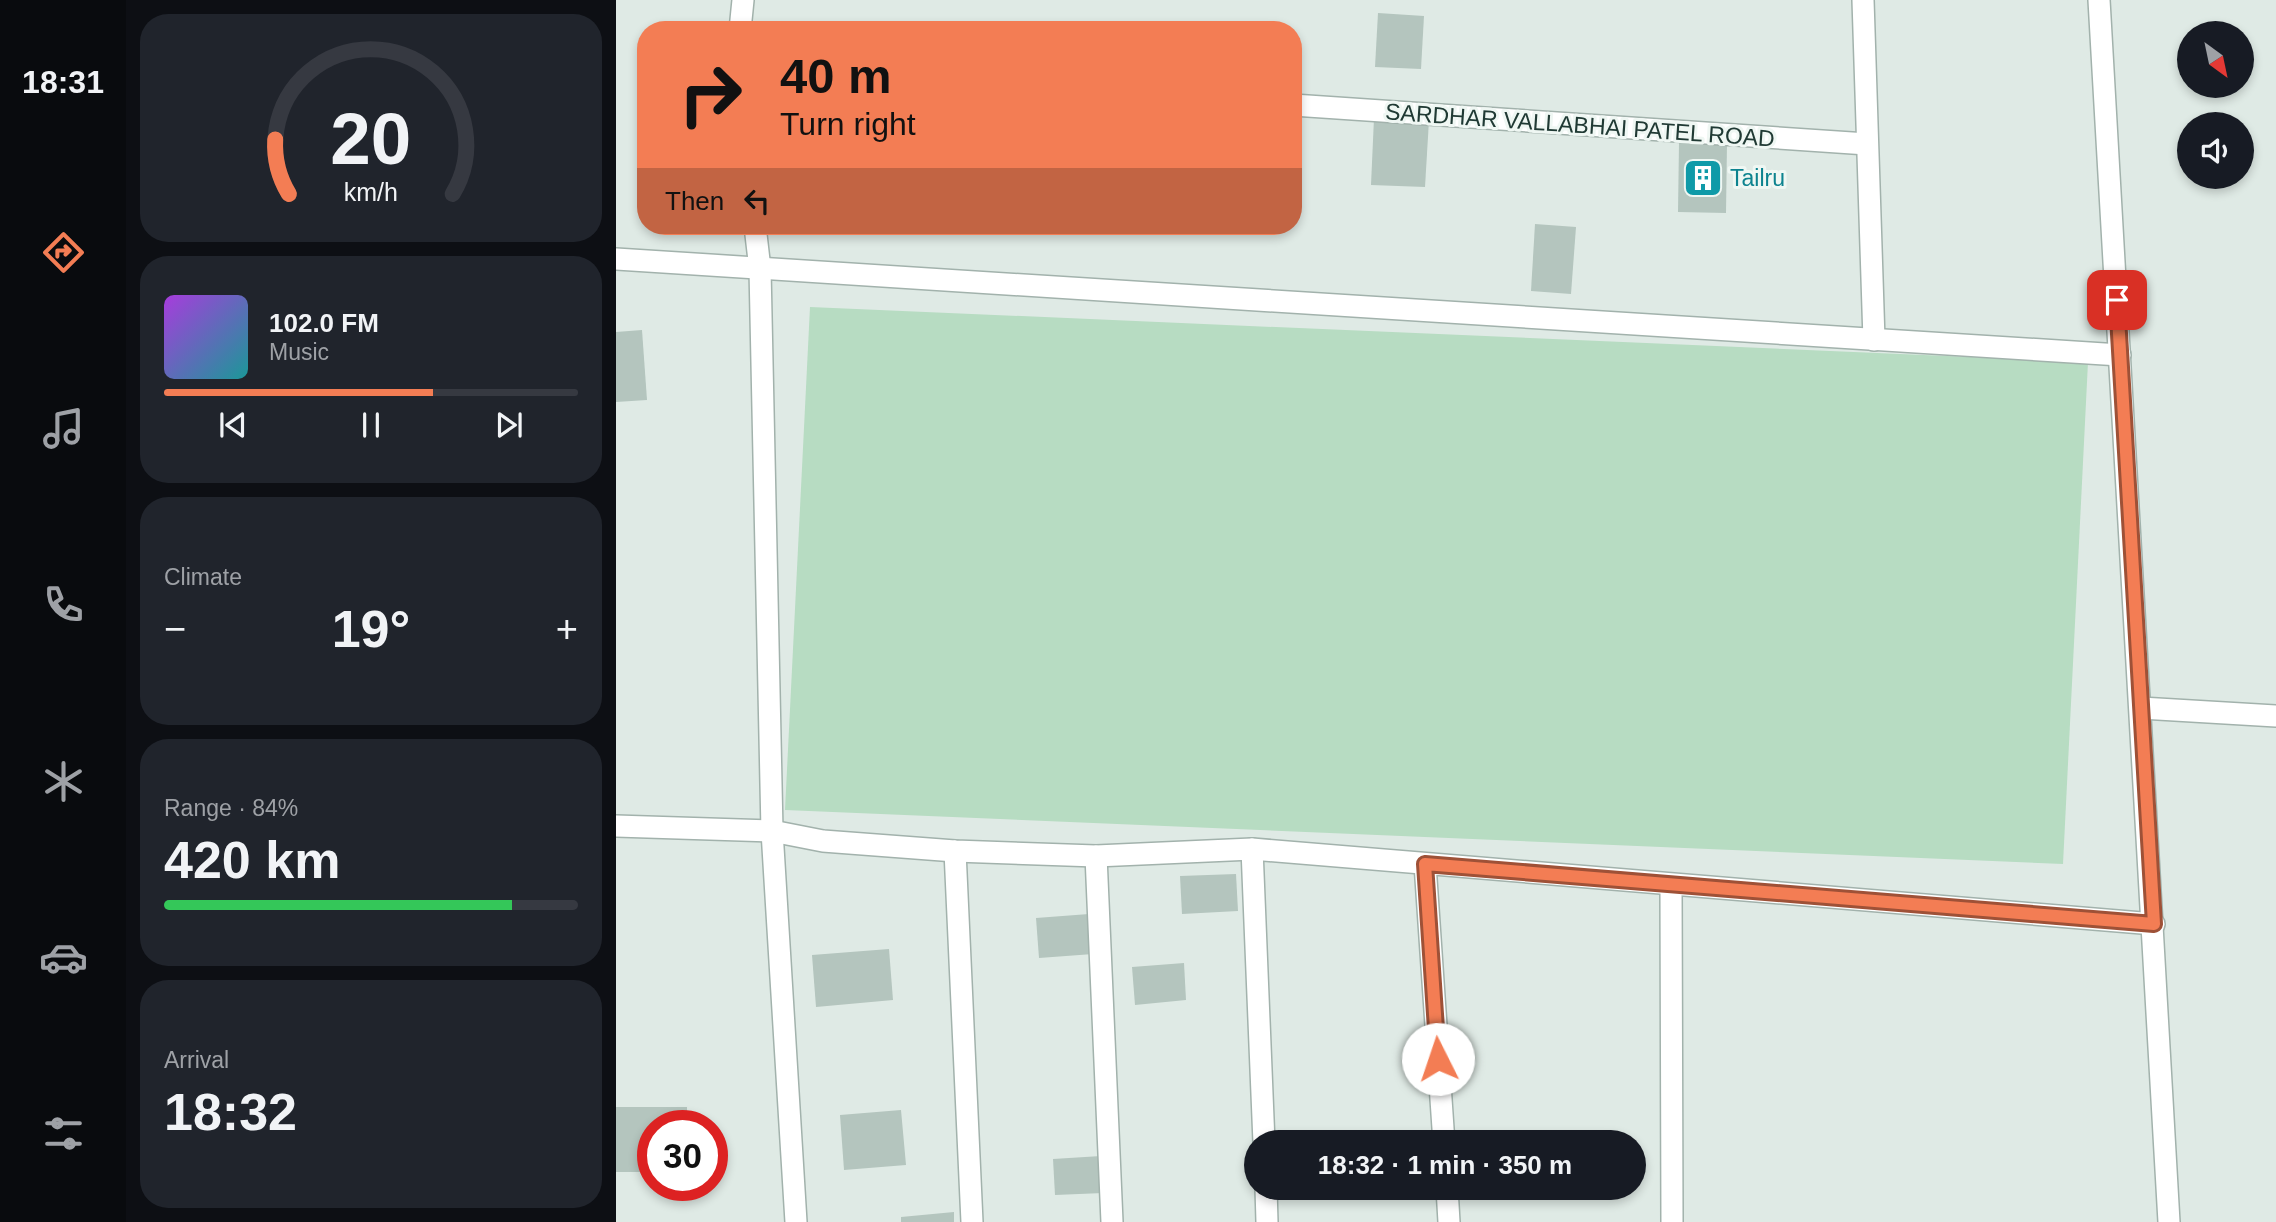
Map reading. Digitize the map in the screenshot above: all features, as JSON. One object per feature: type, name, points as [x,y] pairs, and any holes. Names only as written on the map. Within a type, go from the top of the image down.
[{"type":"street","points":[[741,21],[743,0]]},
{"type":"street","points":[[1863,0],[1874,340]]},
{"type":"street","points":[[2099,0],[2169,1222]]},
{"type":"street","name":"SARDHAR VALLABHAI PATEL ROAD","points":[[1302,106],[1867,144]]},
{"type":"street","points":[[756,235],[760,268],[772,831],[796,1222]]},
{"type":"street","points":[[616,259],[2120,355]]},
{"type":"street","points":[[2141,708],[2276,716]]},
{"type":"street","points":[[616,826],[772,831],[823,841],[955,851],[1096,856],[1252,849],[2154,924]]},
{"type":"street","points":[[1252,849],[1263,1130]]},
{"type":"street","points":[[955,851],[972,1222]]},
{"type":"street","points":[[1096,856],[1112,1222]]},
{"type":"street","points":[[1425,864],[1443,1130]]},
{"type":"street","points":[[1671,884],[1672,1222]]},
{"type":"street","points":[[1266,1200],[1267,1222]]},
{"type":"street","points":[[1448,1200],[1449,1222]]},
{"type":"green space","points":[[810,307],[2088,362],[2063,864],[785,810]]},
{"type":"building","points":[[1378,13],[1424,16],[1421,69],[1375,67]]},
{"type":"building","points":[[1374,118],[1429,120],[1425,187],[1371,185]]},
{"type":"building","name":"Tailru","points":[[1679,143],[1727,143],[1726,213],[1678,212]]},
{"type":"building","points":[[1535,224],[1576,227],[1571,294],[1531,291]]},
{"type":"building","points":[[642,330],[647,400],[616,402],[616,332]]},
{"type":"building","points":[[1236,874],[1238,911],[1182,914],[1180,876]]},
{"type":"building","points":[[1089,914],[1093,954],[1039,958],[1036,918]]},
{"type":"building","points":[[889,949],[893,1000],[816,1007],[812,955]]},
{"type":"building","points":[[1184,963],[1186,1000],[1135,1005],[1132,967]]},
{"type":"building","points":[[616,1107],[687,1107],[687,1110],[637,1110],[637,1172],[616,1172]]},
{"type":"building","points":[[901,1110],[906,1165],[844,1170],[840,1115]]},
{"type":"building","points":[[1101,1156],[1103,1193],[1055,1195],[1053,1159]]},
{"type":"building","points":[[954,1212],[954,1222],[901,1222],[901,1217]]},
{"type":"place","name":"Tailru","points":[[1703,178]]},
{"type":"route","points":[[1438,1059],[1425,864],[2154,924],[2117,300]]}]
